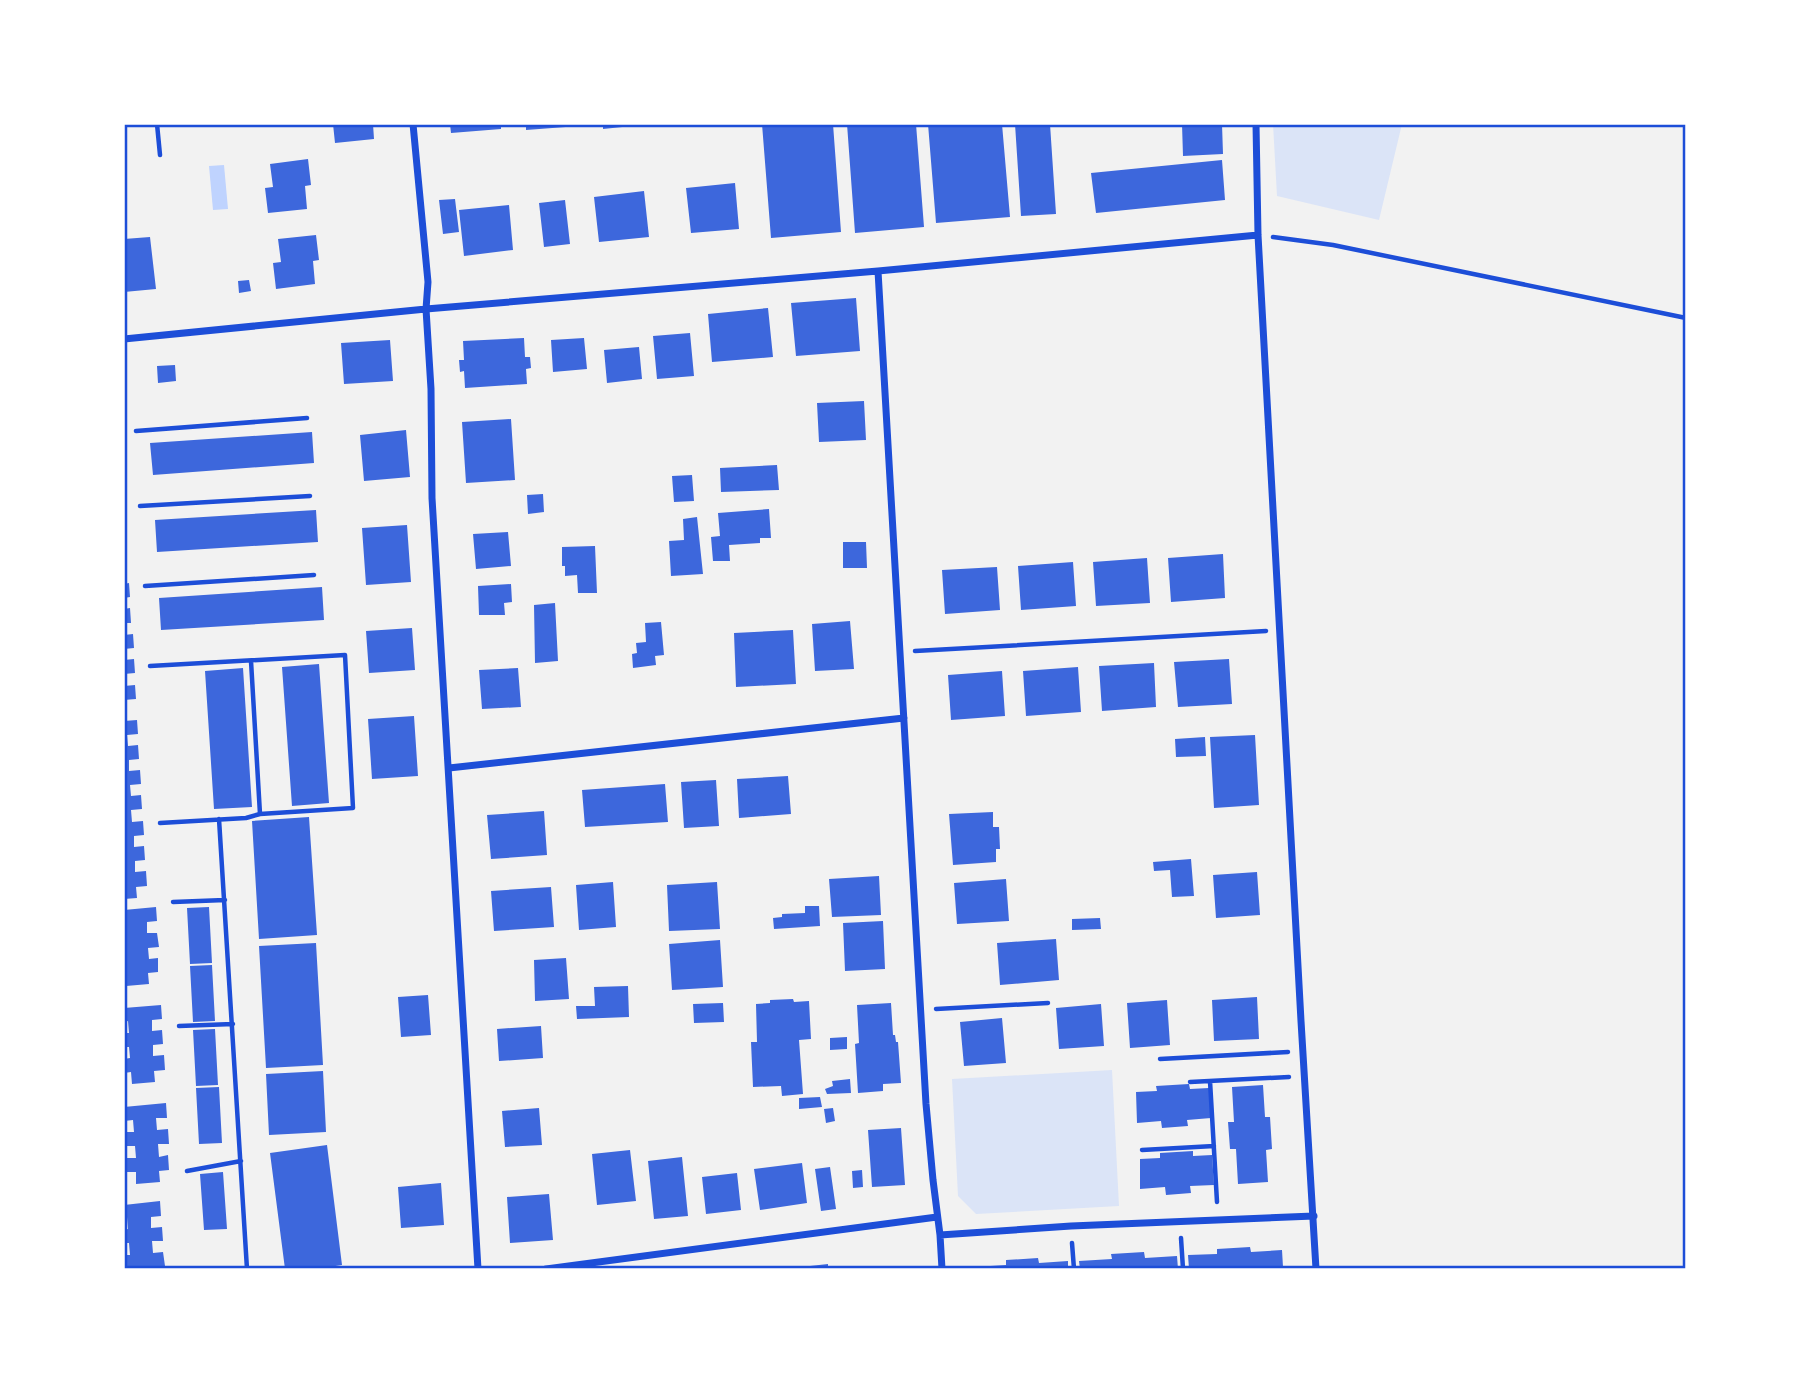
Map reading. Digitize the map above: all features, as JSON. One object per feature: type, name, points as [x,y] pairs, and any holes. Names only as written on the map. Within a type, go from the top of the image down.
[{"type":"street","points":[[413,124],[428,282],[426,309],[431,389],[432,498],[478,1269]]},
{"type":"street","points":[[1256,124],[1258,235],[1316,1269]]},
{"type":"street","points":[[124,338],[1258,235]]},
{"type":"street","points":[[878,271],[926,1104],[942,1269]]},
{"type":"street","points":[[449,768],[904,718]]},
{"type":"street","points":[[940,1235],[1071,1226],[1314,1216]]},
{"type":"street","points":[[545,1269],[937,1217]]},
{"type":"path","points":[[157,124],[160,155]]},
{"type":"path","points":[[1258,235],[1333,245],[1686,317]]},
{"type":"path","points":[[136,431],[307,418]]},
{"type":"path","points":[[140,506],[310,496]]},
{"type":"path","points":[[145,586],[314,575]]},
{"type":"path","points":[[900,652],[1279,630]]},
{"type":"path","points":[[150,666],[345,655],[353,808],[160,823]]},
{"type":"path","points":[[251,661],[260,814]]},
{"type":"path","points":[[219,819],[247,1269]]},
{"type":"path","points":[[173,902],[225,900]]},
{"type":"path","points":[[921,1009],[1048,1003]]},
{"type":"path","points":[[179,1026],[233,1024]]},
{"type":"path","points":[[1160,1059],[1303,1051]]},
{"type":"path","points":[[1190,1082],[1304,1076]]},
{"type":"path","points":[[1210,1081],[1217,1202]]},
{"type":"path","points":[[1142,1150],[1214,1146]]},
{"type":"path","points":[[187,1171],[241,1161]]},
{"type":"path","points":[[1181,1238],[1183,1269]]},
{"type":"path","points":[[1072,1243],[1074,1269]]},
{"type":"shaded area","points":[[1273,124],[1402,124],[1379,220],[1277,196]]},
{"type":"shaded area","points":[[1112,1070],[1119,1206],[976,1214],[958,1196],[952,1079]]},
{"type":"water","points":[[224,165],[228,209],[213,210],[209,166]]},
{"type":"building","points":[[333,124],[373,124],[374,139],[335,143]]},
{"type":"building","points":[[450,124],[501,124],[501,129],[451,133]]},
{"type":"building","points":[[526,124],[579,124],[579,126],[526,130]]},
{"type":"building","points":[[603,124],[632,124],[632,126],[603,129]]},
{"type":"building","points":[[762,124],[833,124],[841,232],[771,238]]},
{"type":"building","points":[[847,124],[916,124],[924,227],[855,233]]},
{"type":"building","points":[[928,124],[1002,124],[1010,217],[936,223]]},
{"type":"building","points":[[1015,124],[1050,124],[1056,214],[1021,216]]},
{"type":"building","points":[[1182,124],[1222,124],[1223,154],[1183,156]]},
{"type":"building","points":[[308,159],[311,185],[305,186],[307,209],[268,213],[265,188],[273,187],[270,164]]},
{"type":"building","points":[[1222,160],[1225,200],[1096,213],[1091,173]]},
{"type":"building","points":[[735,183],[739,229],[691,233],[686,188]]},
{"type":"building","points":[[644,191],[649,237],[599,242],[594,197]]},
{"type":"building","points":[[455,199],[459,232],[443,234],[439,200]]},
{"type":"building","points":[[565,200],[570,244],[544,247],[539,203]]},
{"type":"building","points":[[509,205],[513,250],[464,256],[459,210]]},
{"type":"building","points":[[316,235],[319,260],[313,261],[315,284],[276,289],[273,263],[281,262],[278,239]]},
{"type":"building","points":[[150,237],[156,289],[124,292],[124,239]]},
{"type":"building","points":[[249,280],[251,291],[239,293],[238,281]]},
{"type":"building","points":[[856,298],[860,351],[796,356],[791,303]]},
{"type":"building","points":[[768,308],[773,357],[712,362],[708,314]]},
{"type":"building","points":[[690,333],[694,376],[657,379],[653,336]]},
{"type":"building","points":[[524,338],[525,357],[530,357],[531,368],[526,369],[527,384],[465,388],[464,371],[460,372],[459,360],[464,360],[463,341]]},
{"type":"building","points":[[584,338],[587,369],[553,372],[551,340]]},
{"type":"building","points":[[390,340],[393,381],[344,384],[341,343]]},
{"type":"building","points":[[639,347],[642,379],[607,383],[604,350]]},
{"type":"building","points":[[175,365],[176,381],[158,383],[157,366]]},
{"type":"building","points":[[864,401],[866,440],[819,442],[817,403]]},
{"type":"building","points":[[511,419],[515,480],[466,483],[462,422]]},
{"type":"building","points":[[406,430],[410,477],[364,481],[360,435]]},
{"type":"building","points":[[312,432],[314,463],[153,475],[150,443]]},
{"type":"building","points":[[777,465],[779,490],[721,492],[720,468]]},
{"type":"building","points":[[692,475],[694,501],[674,502],[672,476]]},
{"type":"building","points":[[543,494],[544,512],[528,514],[527,495]]},
{"type":"building","points":[[769,509],[771,538],[760,538],[760,543],[729,545],[730,561],[713,561],[711,537],[720,536],[718,513]]},
{"type":"building","points":[[316,510],[318,542],[157,552],[155,520]]},
{"type":"building","points":[[697,517],[703,574],[671,576],[669,541],[684,540],[683,519]]},
{"type":"building","points":[[407,525],[411,582],[366,585],[362,528]]},
{"type":"building","points":[[508,532],[511,566],[476,569],[473,534]]},
{"type":"building","points":[[843,542],[866,542],[867,568],[843,568]]},
{"type":"building","points":[[595,546],[597,593],[578,593],[577,575],[565,576],[562,547]]},
{"type":"building","points":[[1223,554],[1225,598],[1171,602],[1168,558]]},
{"type":"building","points":[[1147,558],[1150,603],[1096,606],[1093,562]]},
{"type":"building","points":[[1073,562],[1076,606],[1021,610],[1018,566]]},
{"type":"building","points":[[997,567],[1000,610],[945,614],[942,570]]},
{"type":"building","points":[[129,583],[130,597],[124,598],[124,584]]},
{"type":"building","points":[[511,584],[512,602],[504,603],[505,615],[479,615],[478,586]]},
{"type":"building","points":[[322,587],[324,620],[161,630],[159,598]]},
{"type":"building","points":[[555,603],[558,661],[535,663],[534,605]]},
{"type":"building","points":[[130,608],[131,623],[124,623],[124,609]]},
{"type":"building","points":[[850,621],[854,669],[815,671],[812,624]]},
{"type":"building","points":[[661,622],[664,655],[655,656],[656,665],[633,668],[632,654],[637,653],[636,643],[646,642],[645,623]]},
{"type":"building","points":[[412,628],[415,670],[369,673],[366,631]]},
{"type":"building","points":[[793,630],[796,684],[736,687],[734,633]]},
{"type":"building","points":[[133,634],[134,648],[124,649],[124,635]]},
{"type":"building","points":[[134,659],[135,673],[124,674],[124,660]]},
{"type":"building","points":[[1229,659],[1232,704],[1178,707],[1174,662]]},
{"type":"building","points":[[1154,663],[1156,707],[1102,711],[1099,666]]},
{"type":"building","points":[[319,664],[329,803],[292,806],[282,667]]},
{"type":"building","points":[[1078,667],[1081,712],[1026,716],[1023,671]]},
{"type":"building","points":[[243,668],[252,807],[214,809],[205,671]]},
{"type":"building","points":[[518,668],[521,707],[482,709],[479,670]]},
{"type":"building","points":[[1002,671],[1005,716],[951,720],[948,675]]},
{"type":"building","points":[[135,685],[136,699],[124,700],[124,686]]},
{"type":"building","points":[[414,716],[418,776],[372,779],[368,719]]},
{"type":"building","points":[[137,720],[138,734],[127,735],[128,746],[138,745],[139,759],[129,760],[129,771],[140,770],[141,784],[130,785],[131,796],[141,795],[142,809],[131,810],[132,822],[143,821],[144,835],[134,836],[134,847],[144,846],[145,860],[135,861],[135,872],[146,871],[147,886],[136,887],[137,898],[124,899],[124,721]]},
{"type":"building","points":[[1255,735],[1259,805],[1214,808],[1210,737]]},
{"type":"building","points":[[1205,737],[1206,756],[1176,757],[1175,739]]},
{"type":"building","points":[[788,776],[791,814],[739,818],[737,779]]},
{"type":"building","points":[[716,780],[719,826],[684,828],[681,782]]},
{"type":"building","points":[[665,784],[668,822],[585,827],[582,790]]},
{"type":"building","points":[[544,811],[547,855],[491,859],[487,815]]},
{"type":"building","points":[[993,812],[993,827],[999,827],[1000,849],[996,849],[996,862],[953,865],[949,814]]},
{"type":"building","points":[[309,817],[317,935],[259,939],[252,821]]},
{"type":"building","points":[[1191,859],[1194,896],[1172,897],[1170,870],[1154,871],[1153,862]]},
{"type":"building","points":[[1257,872],[1260,915],[1216,918],[1213,875]]},
{"type":"building","points":[[879,876],[881,915],[832,917],[829,879]]},
{"type":"building","points":[[1006,879],[1009,921],[957,924],[954,883]]},
{"type":"building","points":[[613,882],[616,927],[579,930],[576,885]]},
{"type":"building","points":[[717,882],[720,929],[669,931],[667,885]]},
{"type":"building","points":[[551,887],[554,927],[494,931],[491,891]]},
{"type":"building","points":[[805,906],[819,906],[820,926],[774,929],[773,918],[782,917],[782,914],[805,913]]},
{"type":"building","points":[[156,907],[157,921],[147,922],[147,933],[157,933],[159,947],[148,948],[149,959],[158,958],[158,972],[148,973],[149,984],[126,986],[124,910]]},
{"type":"building","points":[[209,907],[212,963],[190,964],[187,908]]},
{"type":"building","points":[[1100,918],[1101,929],[1072,930],[1072,919]]},
{"type":"building","points":[[883,921],[885,969],[845,971],[843,923]]},
{"type":"building","points":[[1056,939],[1059,980],[1000,985],[997,943]]},
{"type":"building","points":[[720,940],[723,987],[672,990],[669,944]]},
{"type":"building","points":[[316,943],[323,1065],[266,1068],[259,946]]},
{"type":"building","points":[[566,958],[569,999],[535,1001],[534,960]]},
{"type":"building","points":[[212,965],[215,1021],[193,1022],[190,966]]},
{"type":"building","points":[[628,986],[629,1017],[577,1019],[576,1006],[595,1006],[594,987]]},
{"type":"building","points":[[428,995],[431,1035],[401,1037],[398,997]]},
{"type":"building","points":[[1257,997],[1259,1039],[1214,1041],[1212,1000]]},
{"type":"building","points":[[793,999],[794,1002],[809,1001],[811,1039],[799,1040],[803,1094],[782,1096],[781,1086],[753,1087],[751,1042],[757,1042],[756,1004]]},
{"type":"building","points":[[1167,1000],[1170,1045],[1130,1048],[1127,1003]]},
{"type":"building","points":[[723,1003],[724,1022],[694,1023],[693,1004]]},
{"type":"building","points":[[891,1003],[893,1035],[898,1042],[901,1083],[883,1084],[883,1091],[858,1093],[855,1044],[859,1043],[857,1005]]},
{"type":"building","points":[[1101,1004],[1104,1046],[1059,1049],[1056,1008]]},
{"type":"building","points":[[161,1005],[162,1019],[152,1020],[152,1031],[162,1030],[163,1044],[153,1045],[153,1056],[164,1055],[165,1070],[154,1071],[155,1082],[132,1084],[131,1072],[124,1073],[124,1059],[130,1058],[129,1047],[124,1047],[124,1033],[129,1033],[128,1021],[124,1022],[124,1008]]},
{"type":"building","points":[[1002,1018],[1006,1063],[964,1066],[960,1022]]},
{"type":"building","points":[[541,1026],[543,1058],[499,1061],[497,1029]]},
{"type":"building","points":[[215,1029],[218,1085],[196,1086],[193,1030]]},
{"type":"building","points":[[847,1037],[847,1049],[830,1050],[830,1038]]},
{"type":"building","points":[[323,1071],[326,1132],[269,1135],[266,1074]]},
{"type":"building","points":[[850,1079],[851,1093],[827,1094],[825,1089],[833,1086],[832,1081]]},
{"type":"building","points":[[1189,1084],[1190,1089],[1209,1088],[1211,1118],[1187,1120],[1188,1126],[1162,1128],[1161,1121],[1137,1123],[1136,1092],[1157,1091],[1156,1086]]},
{"type":"building","points":[[1263,1085],[1265,1117],[1270,1117],[1272,1149],[1266,1150],[1268,1182],[1238,1184],[1236,1149],[1230,1149],[1228,1122],[1234,1122],[1232,1087]]},
{"type":"building","points":[[219,1087],[222,1143],[199,1144],[196,1088]]},
{"type":"building","points":[[820,1097],[822,1107],[799,1109],[799,1098]]},
{"type":"building","points":[[166,1103],[167,1118],[156,1118],[157,1130],[168,1129],[169,1144],[158,1144],[159,1157],[168,1155],[169,1170],[159,1171],[160,1182],[136,1184],[136,1172],[124,1172],[124,1158],[136,1158],[135,1146],[124,1146],[124,1132],[134,1132],[133,1120],[124,1121],[124,1107]]},
{"type":"building","points":[[539,1108],[542,1145],[505,1147],[502,1111]]},
{"type":"building","points":[[833,1108],[835,1121],[826,1123],[824,1109]]},
{"type":"building","points":[[901,1128],[905,1185],[872,1187],[868,1130]]},
{"type":"building","points":[[327,1145],[342,1265],[316,1269],[285,1269],[270,1153]]},
{"type":"building","points":[[630,1150],[636,1201],[597,1205],[592,1154]]},
{"type":"building","points":[[1193,1151],[1193,1156],[1212,1155],[1214,1185],[1190,1186],[1191,1193],[1166,1195],[1165,1187],[1140,1189],[1140,1159],[1160,1158],[1160,1153]]},
{"type":"building","points":[[682,1157],[688,1216],[654,1219],[648,1161]]},
{"type":"building","points":[[802,1163],[807,1203],[760,1210],[754,1169]]},
{"type":"building","points":[[830,1167],[836,1209],[821,1211],[815,1169]]},
{"type":"building","points":[[862,1170],[863,1187],[853,1188],[852,1171]]},
{"type":"building","points":[[223,1172],[227,1229],[204,1230],[200,1174]]},
{"type":"building","points":[[737,1173],[741,1210],[706,1214],[702,1177]]},
{"type":"building","points":[[441,1183],[444,1225],[401,1228],[398,1187]]},
{"type":"building","points":[[549,1194],[553,1240],[510,1243],[507,1197]]},
{"type":"building","points":[[160,1201],[161,1216],[151,1217],[151,1228],[162,1227],[163,1241],[152,1241],[153,1253],[163,1252],[165,1266],[155,1269],[124,1269],[124,1255],[130,1255],[129,1243],[124,1243],[124,1230],[128,1229],[127,1217],[124,1218],[124,1205]]},
{"type":"building","points":[[1250,1247],[1251,1252],[1282,1250],[1283,1267],[1189,1269],[1188,1255],[1217,1254],[1217,1249]]},
{"type":"building","points":[[1144,1252],[1145,1258],[1177,1256],[1178,1269],[1080,1269],[1079,1261],[1112,1259],[1111,1254]]},
{"type":"building","points":[[1038,1258],[1039,1263],[1068,1261],[1068,1269],[975,1269],[1006,1265],[1006,1260]]},
{"type":"building","points":[[828,1264],[828,1269],[801,1269],[801,1267]]}]
